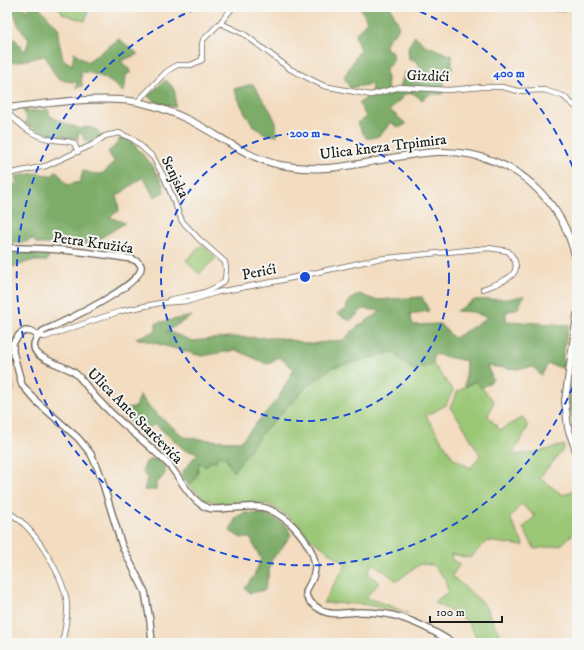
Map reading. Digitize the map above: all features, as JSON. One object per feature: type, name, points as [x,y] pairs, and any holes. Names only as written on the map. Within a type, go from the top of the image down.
[{"type":"main road","name":"Ulica kneza Trpimira","points":[[7,108],[77,100],[120,100],[137,102],[165,110],[186,119],[248,154],[286,166],[311,169],[330,168],[421,153],[444,151],[468,153],[485,157],[504,165],[525,178],[554,208],[572,242],[577,263]]},
{"type":"main road","points":[[577,315],[565,401],[568,428],[577,454]]},
{"type":"street","points":[[137,102],[166,72],[177,65],[191,65],[202,60],[203,40],[233,7]]},
{"type":"street","name":"Gizdići","points":[[220,23],[244,34],[290,69],[324,86],[371,95],[400,87],[448,90],[502,87],[518,91],[544,90],[563,96],[577,108]]},
{"type":"street","points":[[7,112],[27,130],[39,136],[50,140],[65,140],[74,143],[78,152]]},
{"type":"street","name":"Senjska","points":[[7,174],[46,166],[94,144],[105,136],[120,133],[133,139],[153,157],[166,179],[182,221],[199,239],[225,262],[225,280],[218,287],[160,303]]},
{"type":"street","name":"Petra Kružića","points":[[7,248],[36,247],[94,252],[132,259],[139,262],[141,266],[141,271],[137,276],[104,301],[44,330],[38,336]]},
{"type":"street","name":"Perići","points":[[38,336],[45,336],[122,311],[160,303],[189,301],[218,292],[278,281],[377,259],[489,248],[508,251],[515,258],[516,266],[514,272],[509,278],[483,289]]},
{"type":"street","points":[[38,336],[33,332],[25,331],[20,334],[13,344],[13,352],[22,386],[35,400],[78,438],[91,454],[99,471],[122,546],[145,592],[152,643]]},
{"type":"street","name":"Ulica Ante Starčevića","points":[[38,336],[34,345],[38,354],[55,364],[74,372],[91,392],[170,465],[188,490],[207,508],[266,508],[287,521],[302,534],[310,549],[315,567],[313,579],[306,588],[306,596],[310,603],[323,611],[388,614],[415,623],[453,643]]},
{"type":"street","points":[[7,510],[24,524],[41,546],[54,567],[63,586],[67,602],[67,618],[62,643]]},
{"type":"green space","points":[[12,7],[24,7],[26,12],[29,7],[39,7],[59,29],[58,37],[63,59],[72,65],[74,52],[87,62],[119,39],[138,54],[121,61],[132,72],[126,75],[123,92],[114,84],[99,75],[87,72],[81,72],[82,86],[76,88],[77,82],[69,82],[59,79],[56,76],[45,56],[16,62],[7,62],[7,40],[15,39],[25,52],[29,40],[19,27]]},
{"type":"green space","points":[[58,7],[89,7],[85,21],[63,14]]},
{"type":"green space","points":[[360,7],[390,7],[399,25],[397,31],[389,38],[385,48],[393,52],[393,62],[386,68],[388,94],[398,93],[405,72],[415,77],[422,70],[417,61],[409,59],[408,47],[415,36],[425,45],[452,56],[452,70],[444,78],[444,88],[442,94],[430,94],[422,100],[413,93],[406,94],[390,110],[406,124],[399,128],[390,122],[381,134],[371,138],[366,138],[357,123],[366,117],[359,103],[371,95],[372,84],[350,88],[344,77],[360,50],[355,35],[367,21]]},
{"type":"green space","points":[[545,7],[567,7],[564,12],[549,10]]},
{"type":"green space","points":[[166,80],[175,92],[175,107],[158,103],[147,96]]},
{"type":"green space","points":[[253,84],[271,112],[276,123],[277,136],[264,133],[254,126],[239,101],[234,89]]},
{"type":"green space","points":[[48,109],[50,116],[81,129],[85,127],[96,129],[101,136],[91,144],[84,140],[83,135],[78,132],[78,139],[45,133],[24,124],[27,119],[23,110],[39,111]]},
{"type":"green space","points":[[120,138],[131,141],[151,164],[163,184],[164,192],[154,197],[143,177],[117,196],[119,211],[109,217],[125,223],[89,245],[65,238],[59,244],[37,244],[33,239],[22,243],[7,243],[8,181],[17,186],[15,176],[38,173],[51,176],[57,171],[67,185],[80,182],[83,171],[101,174],[107,170],[114,161],[108,152],[115,146]]},
{"type":"green space","points":[[202,245],[216,258],[199,274],[186,260]]},
{"type":"green space","points":[[7,253],[50,254],[47,261],[31,261],[14,267],[7,263]]},
{"type":"green space","points":[[359,294],[375,300],[422,297],[429,311],[410,314],[413,325],[440,324],[454,338],[488,318],[473,312],[456,311],[475,300],[507,299],[524,296],[518,308],[506,312],[506,321],[569,325],[563,354],[563,368],[548,364],[541,376],[534,367],[516,369],[487,366],[493,380],[482,388],[475,381],[465,387],[466,361],[434,354],[433,364],[413,370],[393,352],[333,367],[306,387],[263,432],[233,472],[226,457],[218,456],[216,461],[209,462],[206,467],[199,462],[195,478],[188,485],[181,474],[199,453],[186,451],[155,424],[142,432],[114,408],[135,408],[140,395],[150,408],[184,437],[208,440],[241,441],[279,397],[294,369],[279,357],[267,364],[236,350],[202,356],[136,338],[156,331],[156,323],[192,316],[167,331],[193,341],[229,337],[281,338],[310,344],[343,340],[358,326],[382,311],[363,309],[350,321],[337,313],[346,310],[348,301]]},
{"type":"green space","points":[[577,338],[577,411],[574,429],[569,402]]},
{"type":"green space","points":[[393,352],[413,370],[433,364],[453,390],[446,405],[426,416],[453,458],[471,468],[480,455],[461,422],[450,408],[457,392],[475,381],[494,401],[488,416],[500,430],[523,417],[528,427],[512,455],[534,453],[564,445],[564,449],[539,478],[563,495],[577,489],[577,530],[561,545],[535,549],[523,528],[535,516],[521,504],[510,518],[524,546],[487,541],[470,558],[451,554],[452,560],[460,564],[452,576],[484,604],[504,643],[480,643],[466,620],[434,602],[448,592],[445,579],[433,565],[420,564],[397,581],[373,563],[368,573],[379,583],[366,597],[408,613],[362,604],[323,603],[346,564],[312,540],[293,520],[268,504],[223,504],[204,499],[188,485],[195,478],[199,462],[209,462],[218,456],[226,457],[233,471],[263,432],[306,387],[333,367]]},
{"type":"green space","points":[[7,364],[14,390],[7,389]]},
{"type":"green space","points":[[151,459],[160,461],[165,466],[165,474],[156,484],[156,490],[144,490],[147,478],[142,471],[146,462]]},
{"type":"green space","points":[[245,513],[266,514],[287,526],[291,535],[272,558],[265,590],[249,593],[245,588],[254,576],[261,559],[250,538],[241,538],[230,531],[236,517]]},
{"type":"waterway","points":[[87,16],[90,7]]}]
